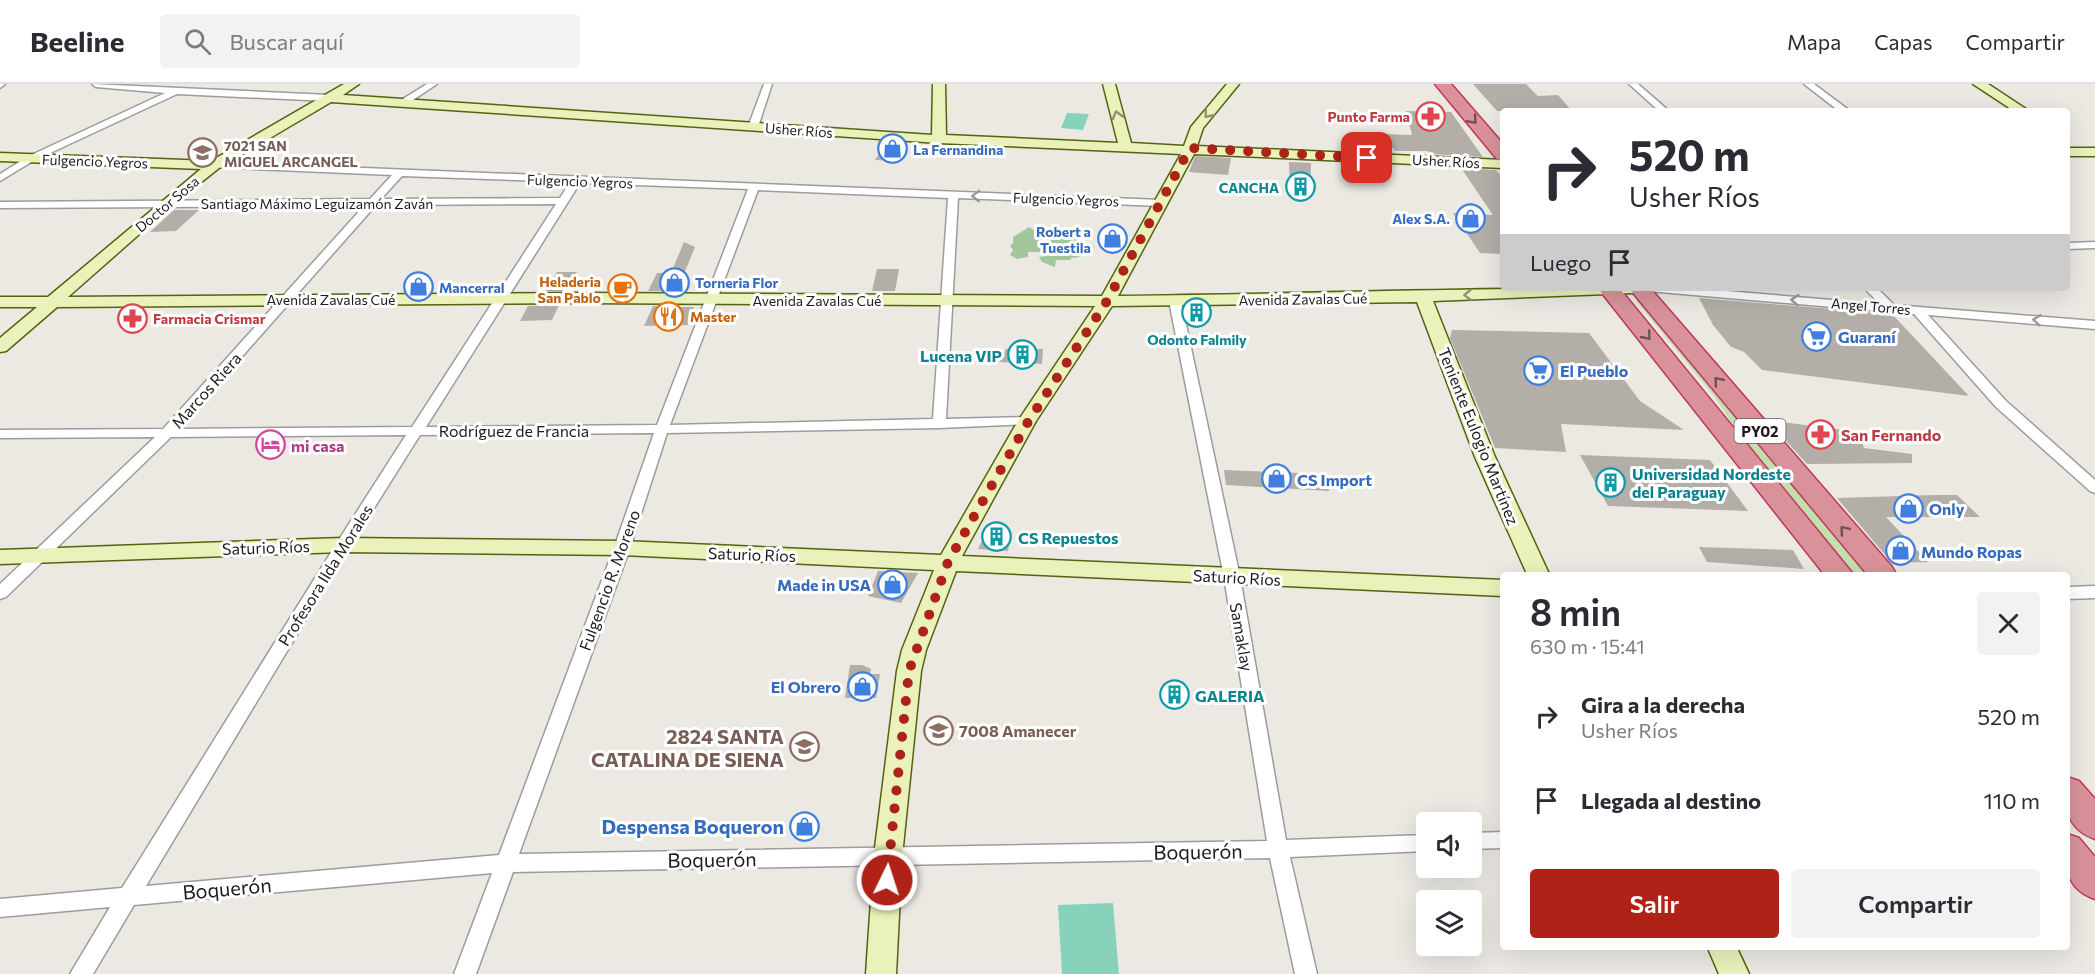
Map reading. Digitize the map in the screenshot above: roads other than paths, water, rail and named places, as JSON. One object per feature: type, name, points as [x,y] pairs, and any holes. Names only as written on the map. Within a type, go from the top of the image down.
[{"type":"highway","points":[[1443,84],[1500,151]]},
{"type":"highway","points":[[1462,84],[1500,128]]},
{"type":"highway","name":"PY02","points":[[1619,291],[1837,572]]},
{"type":"highway","name":"PY02","points":[[1642,291],[1880,572]]},
{"type":"highway","points":[[2070,795],[2095,824]]},
{"type":"highway","points":[[2070,853],[2095,883]]},
{"type":"street","name":"Usher Ríos","points":[[96,84],[939,139],[1190,148],[1500,164]]},
{"type":"street","points":[[0,178],[30,159],[189,84]]},
{"type":"street","name":"Doctor Sosa","points":[[0,347],[165,204],[214,165],[353,84]]},
{"type":"street","points":[[401,104],[433,84]]},
{"type":"street","points":[[753,127],[768,84]]},
{"type":"street","points":[[939,84],[939,139]]},
{"type":"street","points":[[1109,84],[1125,146]]},
{"type":"street","points":[[881,974],[888,856],[909,671],[948,562],[1028,422],[1107,301],[1190,148],[1197,127],[1233,84]]},
{"type":"street","points":[[1633,84],[1661,108]]},
{"type":"street","points":[[1808,84],[1841,108]]},
{"type":"street","points":[[1979,84],[2018,108]]},
{"type":"street","points":[[2070,140],[2093,152]]},
{"type":"street","points":[[2070,152],[2093,152]]},
{"type":"street","name":"Fulgencio Yegros","points":[[0,157],[1161,202]]},
{"type":"street","name":"Marcos Riera","points":[[0,593],[166,434],[289,299],[370,203],[398,174]]},
{"type":"street","name":"Profesora Ilda Morales","points":[[81,974],[343,544],[491,315],[499,298],[561,201],[576,181]]},
{"type":"street","name":"Fulgencio R. Moreno","points":[[465,974],[622,548],[662,429],[754,188]]},
{"type":"street","points":[[939,424],[953,195]]},
{"type":"street","name":"Santiago Máximo Leguizamón Zaván","points":[[0,206],[561,201]]},
{"type":"street","points":[[2070,246],[2095,245]]},
{"type":"street","name":"Avenida Zavalas Cué","points":[[2,304],[499,298],[1175,301],[1423,297],[1568,291]]},
{"type":"street","name":"Angel Torres","points":[[1686,291],[2095,325]]},
{"type":"street","points":[[1873,291],[1890,307]]},
{"type":"street","name":"Teniente Eulogio Martínez","points":[[1423,297],[1485,457],[1537,572]]},
{"type":"street","name":"Samaklay","points":[[1175,301],[1232,577],[1278,849],[1306,974]]},
{"type":"street","points":[[1917,310],[2001,404],[2095,488]]},
{"type":"street","name":"Rodríguez de Francia","points":[[0,434],[662,429],[1028,422]]},
{"type":"street","name":"Saturio Ríos","points":[[0,557],[343,544],[622,548],[1500,588]]},
{"type":"street","points":[[2070,593],[2095,592]]},
{"type":"street","points":[[1482,841],[1500,840]]},
{"type":"street","name":"Boquerón","points":[[0,908],[505,863],[1278,849],[1416,843]]},
{"type":"street","points":[[1722,950],[1734,974]]},
{"type":"place","name":"Punto Farma","points":[[1431,116]]},
{"type":"place","name":"La Fernandina","points":[[892,149]]},
{"type":"place","name":"7021 SAN MIGUEL ARCANGEL","points":[[203,153]]},
{"type":"place","name":"CANCHA","points":[[1300,187]]},
{"type":"place","name":"Alex S.A.","points":[[1471,218]]},
{"type":"place","name":"Robert a Tuestila","points":[[1112,239]]},
{"type":"place","name":"Torneria Flor","points":[[674,282]]},
{"type":"place","name":"Mancerral","points":[[418,287]]},
{"type":"place","name":"Heladeria San Pablo","points":[[622,289]]},
{"type":"place","name":"Odonto Falmily","points":[[1197,312]]},
{"type":"place","name":"Master","points":[[669,316]]},
{"type":"place","name":"Farmacia Crismar","points":[[132,318]]},
{"type":"place","name":"Guaraní","points":[[1817,336]]},
{"type":"place","name":"Lucena VIP","points":[[1023,355]]},
{"type":"place","name":"El Pueblo","points":[[1539,370]]},
{"type":"place","name":"San Fernando","points":[[1820,434]]},
{"type":"place","name":"mi casa","points":[[270,445]]},
{"type":"place","name":"CS Import","points":[[1276,479]]},
{"type":"place","name":"Universidad Nordeste del Paraguay","points":[[1611,482]]},
{"type":"place","name":"Only","points":[[1908,508]]},
{"type":"place","name":"CS Repuestos","points":[[997,537]]},
{"type":"place","name":"Mundo Ropas","points":[[1900,551]]},
{"type":"place","name":"Made in USA","points":[[892,584]]},
{"type":"place","name":"El Obrero","points":[[862,686]]},
{"type":"place","name":"GALERIA","points":[[1174,695]]},
{"type":"place","name":"7008 Amanecer","points":[[938,730]]},
{"type":"place","name":"2824 SANTA CATALINA DE SIENA","points":[[805,747]]},
{"type":"place","name":"Despensa Boqueron","points":[[805,826]]}]
